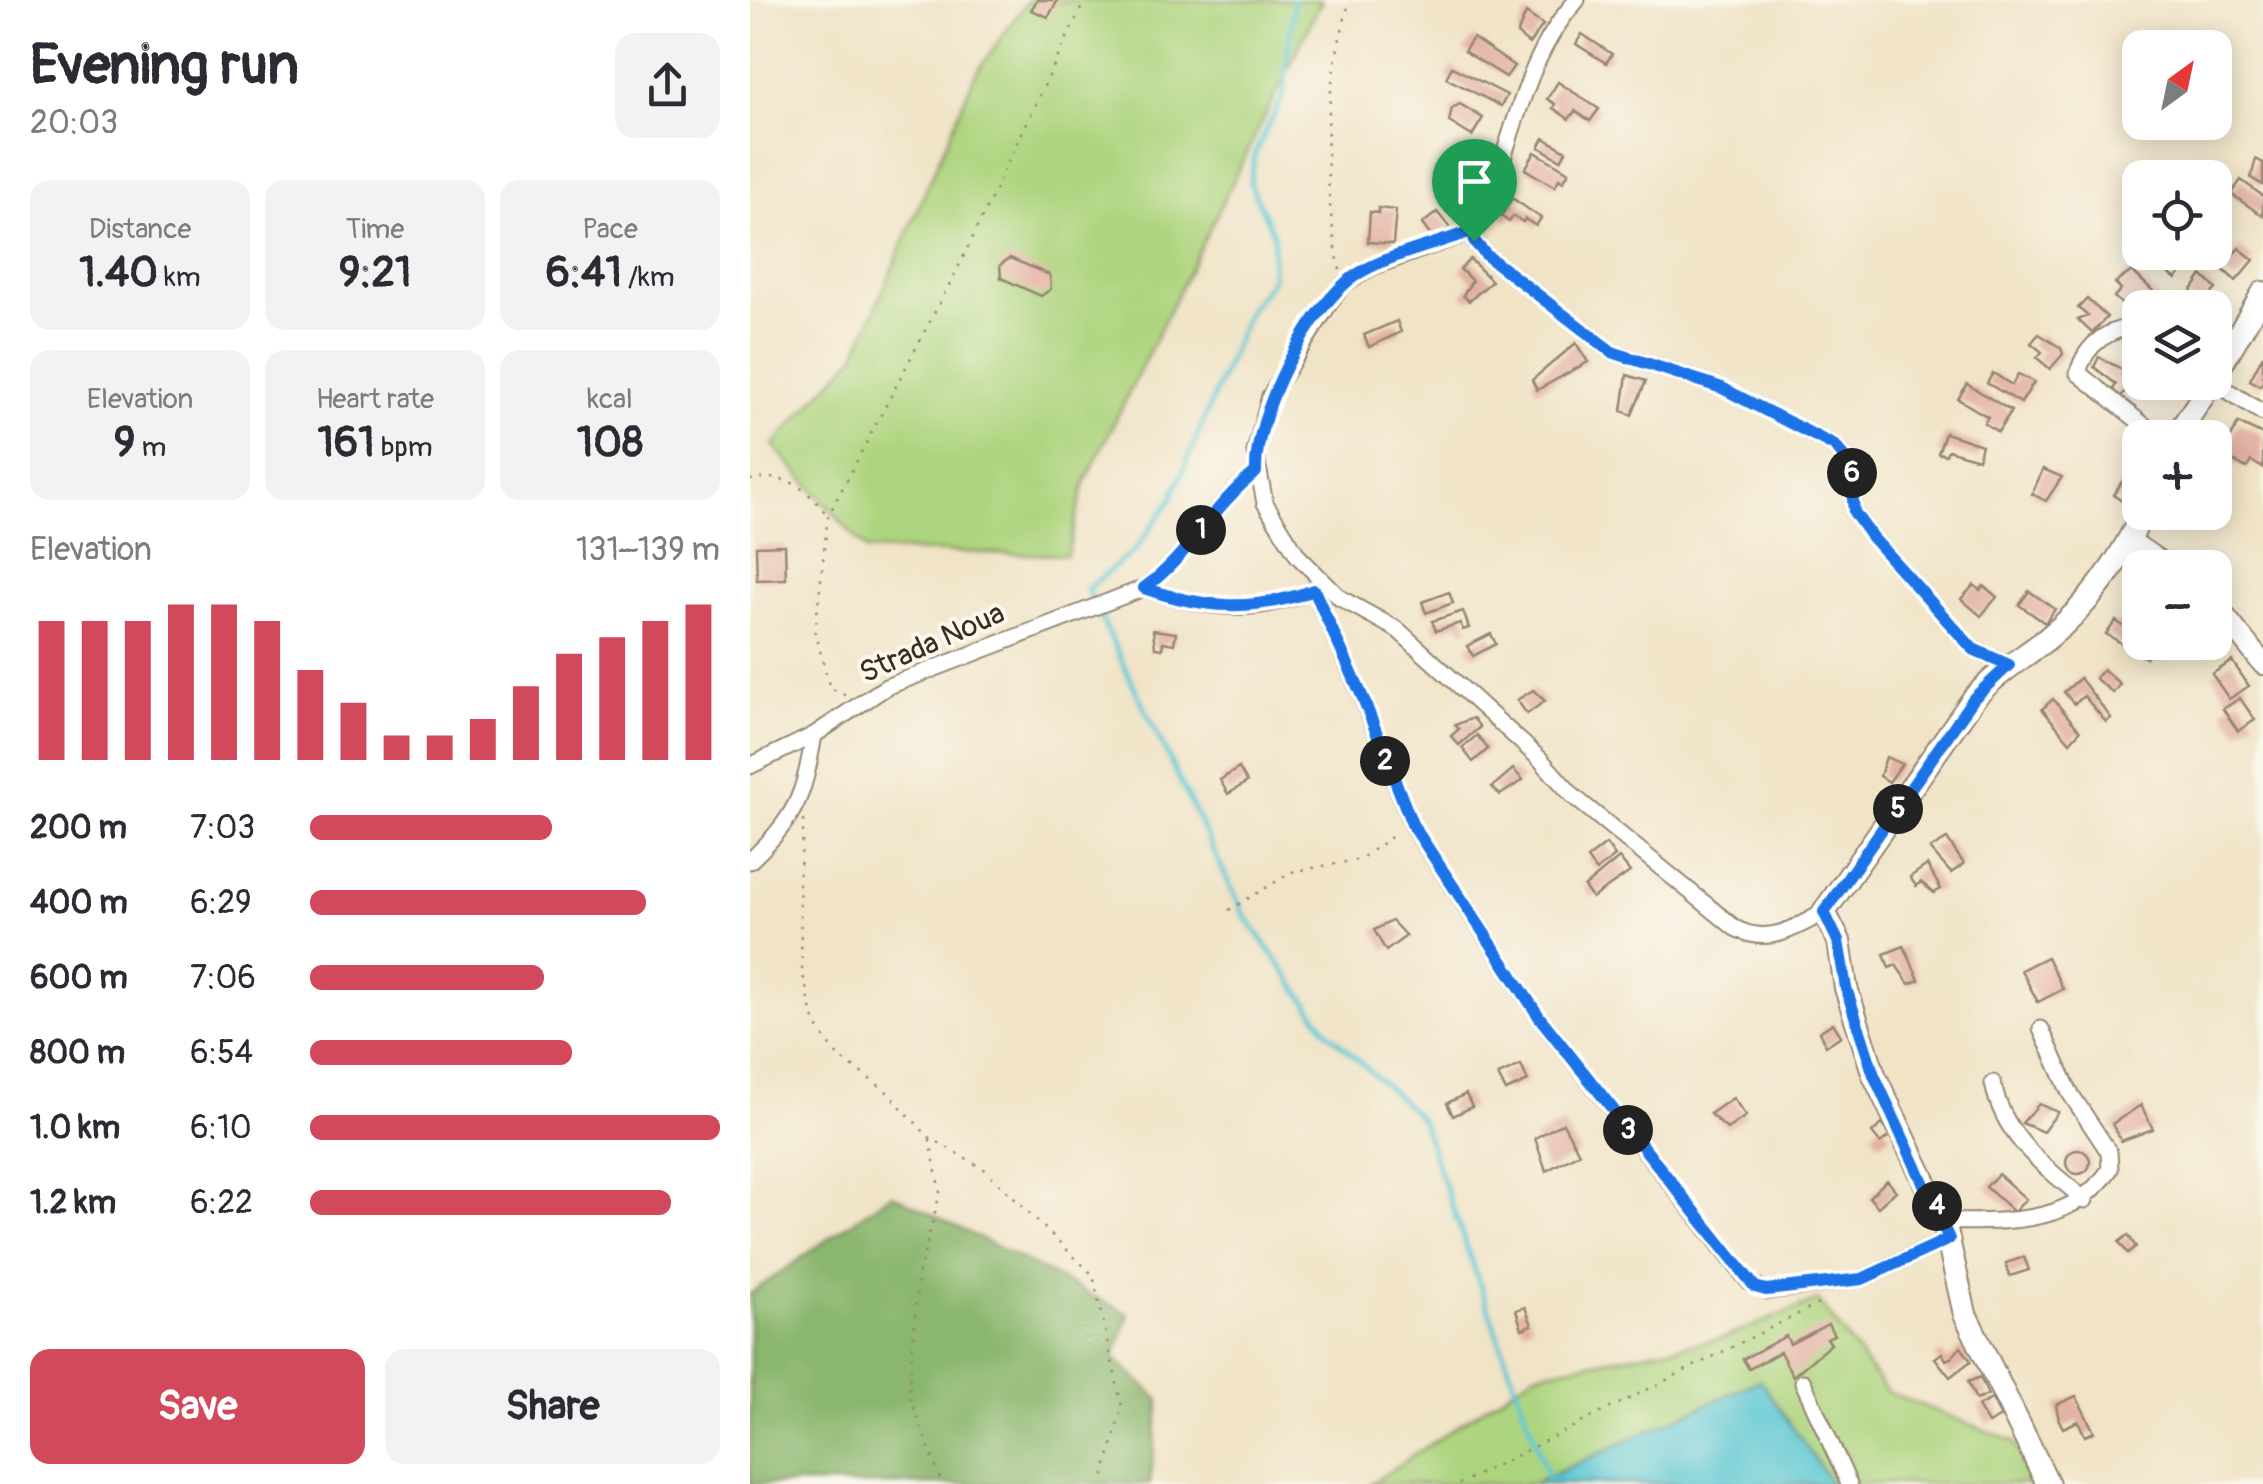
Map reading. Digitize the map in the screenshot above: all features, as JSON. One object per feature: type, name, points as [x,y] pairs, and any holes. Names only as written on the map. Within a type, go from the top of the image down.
[{"type":"main road","points":[[2232,345],[2263,292]]},
{"type":"main road","points":[[2048,1484],[1965,1314],[1947,1231],[1874,1075],[1846,988],[1838,941],[1824,912],[1974,698],[2009,665],[2080,610],[2136,530]]},
{"type":"street","points":[[1576,0],[1538,53],[1497,179],[1473,230],[1474,241],[1486,255],[1612,352],[1722,388],[1835,446],[1850,464],[1854,512],[1871,536],[1973,649],[2009,665]]},
{"type":"street","points":[[1473,230],[1372,267],[1343,285],[1270,396],[1258,434],[1256,472],[1279,530],[1319,587],[1412,824],[1540,1018],[1750,1283],[1766,1290],[1862,1279],[1947,1231],[2068,1209],[2085,1200],[2103,1180],[2112,1158],[2070,1092],[2041,1029]]},
{"type":"street","points":[[2122,327],[2102,336],[2078,373],[2137,420]]},
{"type":"street","points":[[2232,395],[2263,413]]},
{"type":"street","points":[[1139,590],[1177,561],[1218,506],[1256,472]]},
{"type":"street","points":[[2130,542],[2142,550]]},
{"type":"street","points":[[1139,590],[1208,606],[1246,608],[1276,604],[1319,587],[1398,630],[1540,759],[1573,796],[1735,928],[1750,935],[1775,935],[1824,912]]},
{"type":"street","name":"Strada Noua","points":[[750,766],[814,735],[862,702],[930,668],[1139,590]]},
{"type":"street","points":[[2232,625],[2263,664]]},
{"type":"street","points":[[750,861],[784,828],[804,793],[814,735]]},
{"type":"street","points":[[1993,1084],[2004,1120],[2020,1142],[2085,1200]]},
{"type":"street","points":[[1803,1382],[1849,1484]]},
{"type":"path","points":[[862,702],[830,688],[815,632],[828,516],[959,266],[1085,0]]},
{"type":"path","points":[[1343,285],[1329,215],[1325,126],[1350,0]]},
{"type":"path","points":[[750,480],[789,478],[810,492],[828,516]]},
{"type":"path","points":[[804,793],[799,881],[802,971],[815,1024],[838,1056],[885,1090],[929,1137],[984,1168],[1092,1275],[1122,1407],[1102,1484]]},
{"type":"path","points":[[1230,910],[1265,885],[1292,872],[1360,859],[1412,824]]},
{"type":"path","points":[[929,1137],[940,1193],[918,1277],[909,1394],[942,1484]]},
{"type":"path","points":[[1459,1484],[1831,1297]]},
{"type":"green space","points":[[1028,0],[1322,0],[1085,482],[1067,555],[866,550],[773,445],[855,356],[975,75]]},
{"type":"green space","points":[[892,1194],[1129,1314],[1114,1358],[1160,1400],[1150,1484],[750,1484],[750,1294]]},
{"type":"green space","points":[[1818,1300],[1887,1392],[2013,1441],[2037,1484],[1371,1484],[1536,1373],[1724,1338]]},
{"type":"water","points":[[1760,1380],[1832,1484],[1534,1484],[1548,1477]]},
{"type":"building","points":[[1037,0],[1058,0],[1048,17],[1031,10]]},
{"type":"building","points":[[1526,13],[1543,25],[1529,44],[1517,34]]},
{"type":"building","points":[[1582,34],[1612,54],[1606,63],[1576,44]]},
{"type":"building","points":[[1473,38],[1514,66],[1506,77],[1464,51]]},
{"type":"building","points":[[1452,67],[1507,95],[1501,106],[1446,78]]},
{"type":"building","points":[[1558,82],[1599,109],[1590,121],[1575,111],[1569,119],[1553,108],[1555,104],[1547,99]]},
{"type":"building","points":[[1460,104],[1483,118],[1472,136],[1449,122],[1452,108]]},
{"type":"building","points":[[1544,138],[1566,151],[1561,160],[1539,147]]},
{"type":"building","points":[[1458,148],[1489,171],[1481,181],[1458,164],[1453,155]]},
{"type":"building","points":[[1535,152],[1569,172],[1563,182],[1559,179],[1555,187],[1525,169]]},
{"type":"building","points":[[2256,159],[2263,163],[2263,185],[2251,178]]},
{"type":"building","points":[[2241,180],[2263,196],[2263,216],[2232,195]]},
{"type":"building","points":[[1512,198],[1541,218],[1536,226],[1525,219],[1523,222],[1513,216],[1509,222],[1501,216]]},
{"type":"building","points":[[1378,208],[1396,210],[1393,244],[1368,242],[1370,212],[1378,213]]},
{"type":"building","points":[[1437,212],[1450,228],[1434,240],[1422,224]]},
{"type":"building","points":[[2239,248],[2254,260],[2236,281],[2223,270],[2232,270],[2232,256]]},
{"type":"building","points":[[1010,258],[1050,275],[1051,289],[1041,296],[1001,278],[1000,265]]},
{"type":"building","points":[[1470,259],[1492,281],[1469,301],[1463,295],[1472,281],[1460,269]]},
{"type":"building","points":[[2164,270],[2183,270],[2176,279]]},
{"type":"building","points":[[2132,271],[2152,290],[2122,290],[2122,304],[2114,297],[2121,289],[2115,283]]},
{"type":"building","points":[[2202,275],[2216,289],[2215,290],[2192,290]]},
{"type":"building","points":[[2087,299],[2107,317],[2092,333],[2078,320],[2088,316],[2078,308]]},
{"type":"building","points":[[1397,321],[1401,332],[1369,347],[1364,335]]},
{"type":"building","points":[[2039,334],[2061,348],[2063,354],[2050,369],[2037,358],[2042,352],[2031,343]]},
{"type":"building","points":[[1576,343],[1588,362],[1537,390],[1532,380]]},
{"type":"building","points":[[2263,355],[2263,381],[2260,386],[2250,380]]},
{"type":"building","points":[[2099,357],[2122,370],[2121,397],[2112,392],[2116,384],[2094,367]]},
{"type":"building","points":[[1993,373],[2012,385],[2018,374],[2034,382],[2021,403],[1987,383]]},
{"type":"building","points":[[1627,375],[1646,381],[1632,415],[1622,411]]},
{"type":"building","points":[[1967,384],[2011,411],[1998,432],[1984,423],[1988,417],[1958,399]]},
{"type":"building","points":[[2238,423],[2263,435],[2263,468],[2251,461],[2247,468],[2232,461],[2232,435]]},
{"type":"building","points":[[1945,433],[1982,445],[1978,459],[1948,450],[1946,455],[1938,453]]},
{"type":"building","points":[[2043,469],[2062,477],[2046,501],[2032,494]]},
{"type":"building","points":[[2122,482],[2122,501],[2113,495]]},
{"type":"building","points":[[785,545],[786,579],[757,580],[756,546]]},
{"type":"building","points":[[1974,585],[1980,590],[1984,586],[1997,597],[1981,616],[1961,599]]},
{"type":"building","points":[[2029,591],[2055,609],[2045,623],[2019,605]]},
{"type":"building","points":[[1449,592],[1453,603],[1426,613],[1422,602]]},
{"type":"building","points":[[1463,611],[1469,628],[1463,630],[1460,623],[1436,631],[1432,621]]},
{"type":"building","points":[[2116,621],[2122,625],[2122,644],[2106,634]]},
{"type":"building","points":[[1153,630],[1176,633],[1174,644],[1163,642],[1162,649],[1155,648]]},
{"type":"building","points":[[1491,634],[1496,644],[1473,656],[1467,646]]},
{"type":"building","points":[[2232,661],[2249,686],[2229,699],[2212,674]]},
{"type":"building","points":[[2103,669],[2120,684],[2113,693],[2095,678]]},
{"type":"building","points":[[2080,678],[2111,718],[2106,722],[2084,696],[2074,704],[2064,692]]},
{"type":"building","points":[[1533,690],[1545,701],[1527,714],[1517,700]]},
{"type":"building","points":[[2240,698],[2255,720],[2238,731],[2223,709]]},
{"type":"building","points":[[2053,699],[2080,731],[2070,742],[2042,709]]},
{"type":"building","points":[[1473,718],[1480,727],[1459,745],[1451,736],[1459,729],[1455,725]]},
{"type":"building","points":[[1477,735],[1488,749],[1473,762],[1462,748]]},
{"type":"building","points":[[1886,757],[1902,764],[1889,782],[1880,776]]},
{"type":"building","points":[[1239,768],[1247,782],[1228,794],[1220,780]]},
{"type":"building","points":[[1513,769],[1523,780],[1500,795],[1492,787]]},
{"type":"building","points":[[1947,839],[1964,864],[1951,873],[1930,849]]},
{"type":"building","points":[[1606,844],[1615,856],[1596,871],[1587,859]]},
{"type":"building","points":[[1619,858],[1630,872],[1592,898],[1584,887]]},
{"type":"building","points":[[1927,865],[1941,889],[1934,893],[1921,882],[1916,886],[1910,877]]},
{"type":"building","points":[[1392,921],[1406,936],[1386,951],[1374,930]]},
{"type":"building","points":[[1904,946],[1919,980],[1909,984],[1896,965],[1889,968],[1884,954]]},
{"type":"building","points":[[2047,957],[2063,989],[2038,1002],[2021,970]]},
{"type":"building","points":[[1833,1023],[1841,1036],[1826,1046],[1819,1032]]},
{"type":"building","points":[[1521,1065],[1528,1081],[1506,1091],[1498,1075]]},
{"type":"building","points":[[1466,1094],[1472,1107],[1453,1116],[1447,1103]]},
{"type":"building","points":[[1733,1098],[1746,1116],[1727,1129],[1710,1114]]},
{"type":"building","points":[[2039,1104],[2058,1112],[2043,1132],[2022,1123]]},
{"type":"building","points":[[2141,1105],[2153,1129],[2121,1141],[2112,1124]]},
{"type":"building","points":[[1563,1123],[1579,1153],[1546,1171],[1535,1138]]},
{"type":"building","points":[[1882,1124],[1891,1135],[1880,1143],[1872,1133]]},
{"type":"building","points":[[2078,1150],[2090,1162],[2078,1174],[2066,1162]]},
{"type":"building","points":[[1998,1174],[2026,1199],[2014,1212],[1986,1187]]},
{"type":"building","points":[[1887,1180],[1896,1191],[1878,1207],[1869,1197]]},
{"type":"building","points":[[2128,1235],[2136,1247],[2128,1254],[2119,1242]]},
{"type":"building","points":[[2024,1257],[2029,1270],[2010,1276],[2006,1263]]},
{"type":"building","points":[[1525,1307],[1532,1325],[1522,1329],[1516,1310]]},
{"type":"building","points":[[1828,1324],[1834,1335],[1827,1338],[1831,1344],[1793,1376],[1780,1352],[1749,1369],[1743,1359],[1786,1336],[1790,1344]]},
{"type":"building","points":[[1961,1347],[1971,1361],[1950,1377],[1935,1358],[1942,1353],[1946,1360],[1951,1358]]},
{"type":"building","points":[[1980,1377],[1988,1395],[1976,1400],[1968,1382]]},
{"type":"building","points":[[2076,1396],[2094,1432],[2085,1436],[2078,1421],[2063,1428],[2059,1420],[2056,1405]]},
{"type":"building","points":[[1992,1399],[2001,1417],[1988,1424],[1978,1406]]},
{"type":"waterway","points":[[1294,0],[1283,96],[1255,153],[1250,183],[1274,236],[1272,280],[1249,310],[1172,498],[1135,550],[1087,589],[1244,914],[1328,1032],[1421,1119],[1548,1477]]},
{"type":"route","points":[[1473,230],[1474,241],[1533,294],[1612,352],[1722,388],[1786,417],[1835,446],[1850,464],[1854,512],[1871,536],[1973,649],[2009,665],[1974,698],[1824,912],[1838,941],[1846,988],[1874,1075],[1949,1239],[1862,1279],[1759,1290],[1591,1084],[1540,1018],[1412,824],[1363,698],[1314,590],[1276,604],[1246,608],[1208,606],[1144,588],[1177,561],[1218,506],[1256,472],[1258,434],[1270,396],[1343,285],[1372,267],[1473,230]]}]
